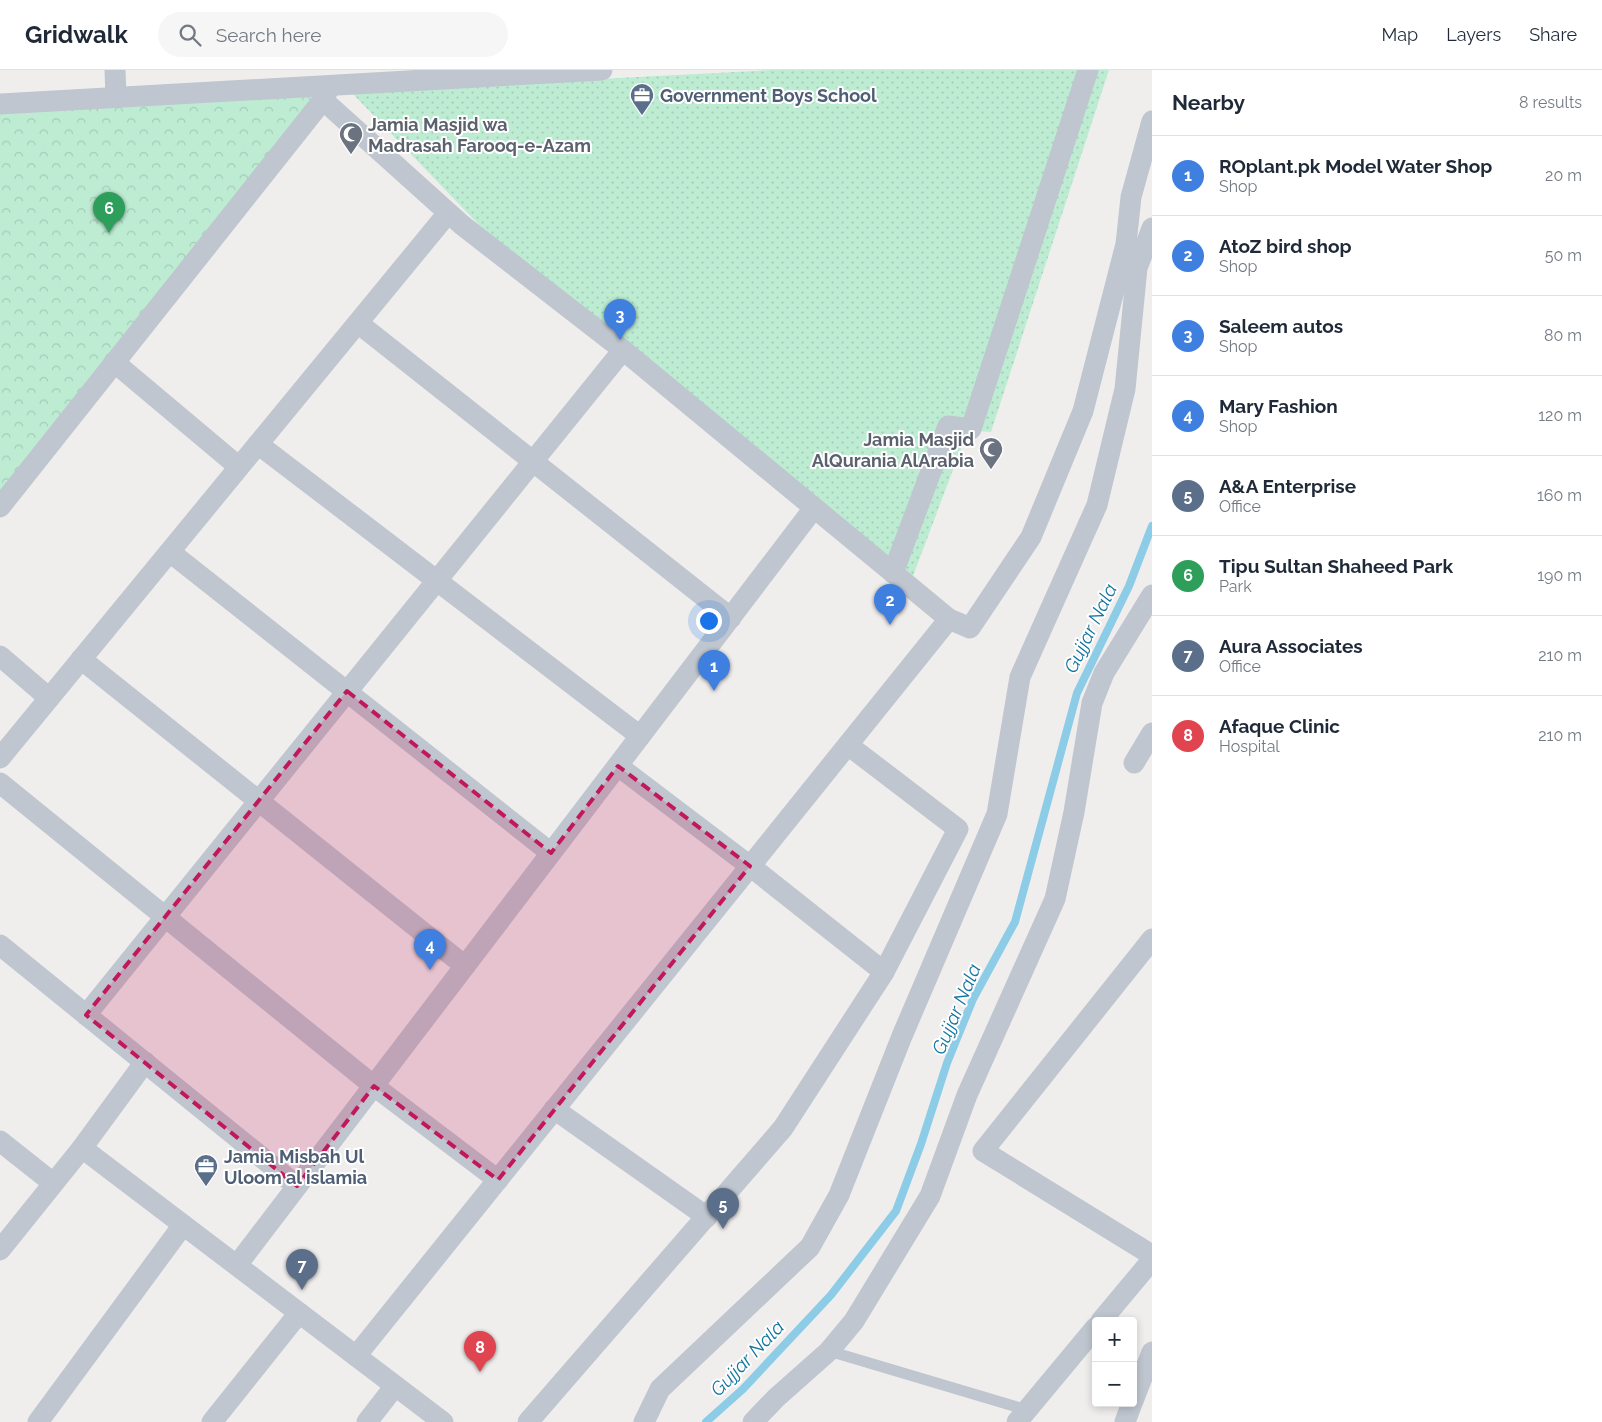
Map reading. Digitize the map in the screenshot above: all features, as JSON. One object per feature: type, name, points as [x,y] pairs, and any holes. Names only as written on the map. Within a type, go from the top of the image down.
[{"type":"street","points":[[115,70],[116,97]]},
{"type":"street","points":[[0,104],[116,97],[327,92],[438,74],[602,70]]},
{"type":"street","points":[[893,574],[948,426],[971,429],[1088,70]]},
{"type":"street","points":[[327,92],[462,225],[623,350],[949,619],[970,628],[1031,537],[1083,411],[1126,244],[1131,197],[1152,122]]},
{"type":"street","points":[[0,507],[327,92]]},
{"type":"street","points":[[0,758],[448,212]]},
{"type":"street","points":[[644,1422],[660,1389],[810,1247],[839,1195],[902,1036],[998,814],[1020,676],[1097,505],[1125,389],[1138,268],[1152,228]]},
{"type":"street","points":[[358,323],[731,618]]},
{"type":"street","points":[[86,1015],[623,350]]},
{"type":"street","points":[[114,362],[239,467]]},
{"type":"street","points":[[258,444],[640,736]]},
{"type":"street","points":[[237,1265],[814,508]]},
{"type":"street","points":[[170,552],[551,853]]},
{"type":"street","points":[[753,1422],[776,1398],[829,1351],[854,1321],[930,1196],[966,1095],[1055,899],[1074,812],[1092,703],[1104,673],[1152,595]]},
{"type":"street","points":[[356,1356],[949,619]]},
{"type":"street","points":[[0,656],[49,698]]},
{"type":"street","points":[[81,659],[465,966]]},
{"type":"street","points":[[1134,763],[1152,733]]},
{"type":"street","points":[[528,1422],[784,1128],[884,972],[958,829],[848,745]]},
{"type":"street","points":[[618,766],[750,866],[884,972]]},
{"type":"street","points":[[0,783],[374,1086],[498,1180]]},
{"type":"street","points":[[1152,938],[984,1151],[1152,1255]]},
{"type":"street","points":[[0,945],[298,1186]]},
{"type":"street","points":[[0,1250],[82,1148],[145,1062]]},
{"type":"street","points":[[554,1109],[706,1217]]},
{"type":"street","points":[[0,1141],[53,1183]]},
{"type":"street","points":[[82,1148],[443,1422]]},
{"type":"street","points":[[38,1422],[183,1225]]},
{"type":"street","points":[[1104,1317],[1152,1260]]},
{"type":"street","points":[[212,1422],[299,1313]]},
{"type":"street","points":[[1022,1416],[1092,1332]]},
{"type":"street","points":[[1137,1391],[1152,1352]]},
{"type":"street","points":[[367,1422],[395,1386]]},
{"type":"street","points":[[1125,1422],[1131,1407]]},
{"type":"lane","points":[[829,1351],[1022,1416]]},
{"type":"highlighted area","points":[[347,691],[551,853],[618,766],[750,866],[498,1180],[374,1086],[297,1186],[86,1015]]},
{"type":"green space","points":[[772,70],[1109,70],[991,432],[968,430],[913,576],[482,228],[351,92]]},
{"type":"green space","points":[[330,85],[0,507],[0,104]]},
{"type":"waterway","name":"Gujjar Nala","points":[[706,1422],[743,1389],[831,1295],[896,1211],[921,1144],[947,1063],[973,999],[1015,922],[1077,693],[1129,586],[1152,526]]},
{"type":"place","name":"Government Boys School","points":[[642,116]]},
{"type":"place","name":"Jamia Masjid wa Madrasah Farooq-e-Azam","points":[[351,155]]},
{"type":"place","name":"Tipu Sultan Shaheed Park","points":[[109,233]]},
{"type":"place","name":"Saleem autos","points":[[620,340]]},
{"type":"place","name":"Jamia Masjid AlQurania AlArabia","points":[[991,470]]},
{"type":"place","name":"AtoZ bird shop","points":[[890,625]]},
{"type":"place","name":"ROplant.pk Model Water Shop","points":[[714,691]]},
{"type":"place","name":"Mary Fashion","points":[[430,970]]},
{"type":"place","name":"Jamia Misbah Ul Uloom al islamia","points":[[206,1187]]},
{"type":"place","name":"A&A Enterprise","points":[[723,1229]]},
{"type":"place","name":"Aura Associates","points":[[302,1290]]},
{"type":"place","name":"Afaque Clinic","points":[[480,1372]]}]
